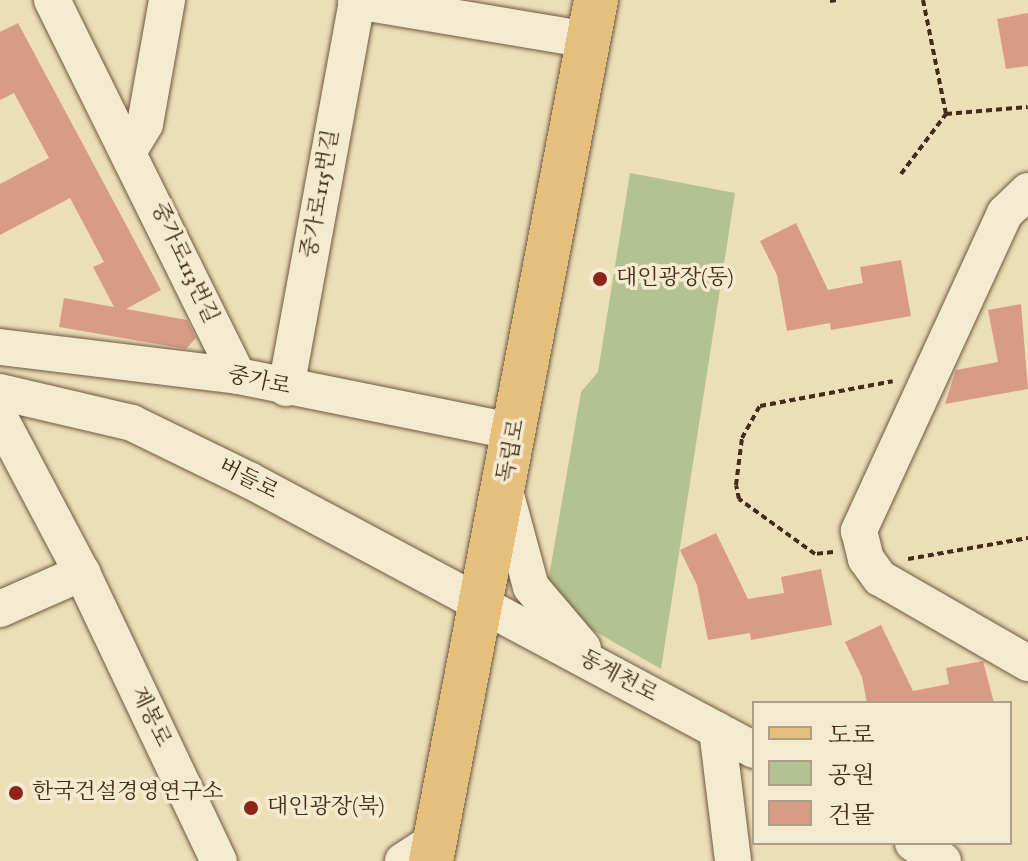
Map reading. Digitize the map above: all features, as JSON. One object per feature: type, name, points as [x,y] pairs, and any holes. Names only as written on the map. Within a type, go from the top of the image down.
[{"type":"main road","name":"독립로","points":[[431,856],[516,432],[592,20]]},
{"type":"street","name":"중가로113번길","points":[[52,0],[130,149],[238,376]]},
{"type":"street","points":[[130,149],[145,124],[167,0]]},
{"type":"street","name":"독립로","points":[[356,1],[592,20]]},
{"type":"street","name":"중가로115번길","points":[[286,388],[356,1]]},
{"type":"street","points":[[1028,191],[1005,213],[864,512],[859,531],[866,557],[897,590],[1028,663]]},
{"type":"street","name":"중가로","points":[[0,347],[238,376],[516,432]]},
{"type":"street","name":"버들로","points":[[0,392],[132,423],[249,480],[482,606]]},
{"type":"street","name":"제봉로","points":[[0,418],[82,573],[219,861]]},
{"type":"street","points":[[505,489],[516,545],[531,587],[601,667]]},
{"type":"street","points":[[0,609],[82,573]]},
{"type":"street","name":"동계천로","points":[[482,606],[752,749]]},
{"type":"street","points":[[717,730],[733,861]]},
{"type":"street","points":[[916,845],[943,861]]},
{"type":"path","points":[[830,1],[837,0]]},
{"type":"path","points":[[923,0],[946,114]]},
{"type":"path","points":[[901,174],[946,114],[1028,107]]},
{"type":"path","points":[[928,377],[760,406],[742,438],[736,485],[745,506],[815,554],[866,557],[1028,538]]},
{"type":"green space","points":[[630,173],[735,193],[661,669],[575,620],[548,582],[581,392],[598,372]]},
{"type":"building","points":[[1028,13],[1028,66],[1006,69],[997,19]]},
{"type":"building","points":[[18,23],[161,290],[126,309],[187,320],[196,338],[186,349],[59,327],[64,298],[114,307],[93,267],[104,262],[70,198],[0,235],[0,184],[49,158],[14,93],[0,100],[0,32]]},
{"type":"building","points":[[796,223],[828,290],[863,283],[860,267],[901,260],[911,316],[831,330],[830,323],[787,331],[777,275],[760,241]]},
{"type":"building","points":[[1021,304],[1028,389],[945,404],[956,370],[998,362],[988,310]]},
{"type":"building","points":[[716,533],[748,599],[784,593],[781,577],[821,569],[832,625],[751,640],[750,633],[708,640],[697,585],[680,550]]},
{"type":"building","points":[[881,625],[913,691],[949,684],[946,668],[983,661],[993,701],[867,701],[862,677],[845,642]]},
{"type":"place","name":"대인광장(동)","points":[[600,279]]},
{"type":"place","name":"한국건설경영연구소","points":[[16,793]]},
{"type":"place","name":"대인광장(북)","points":[[251,808]]}]
